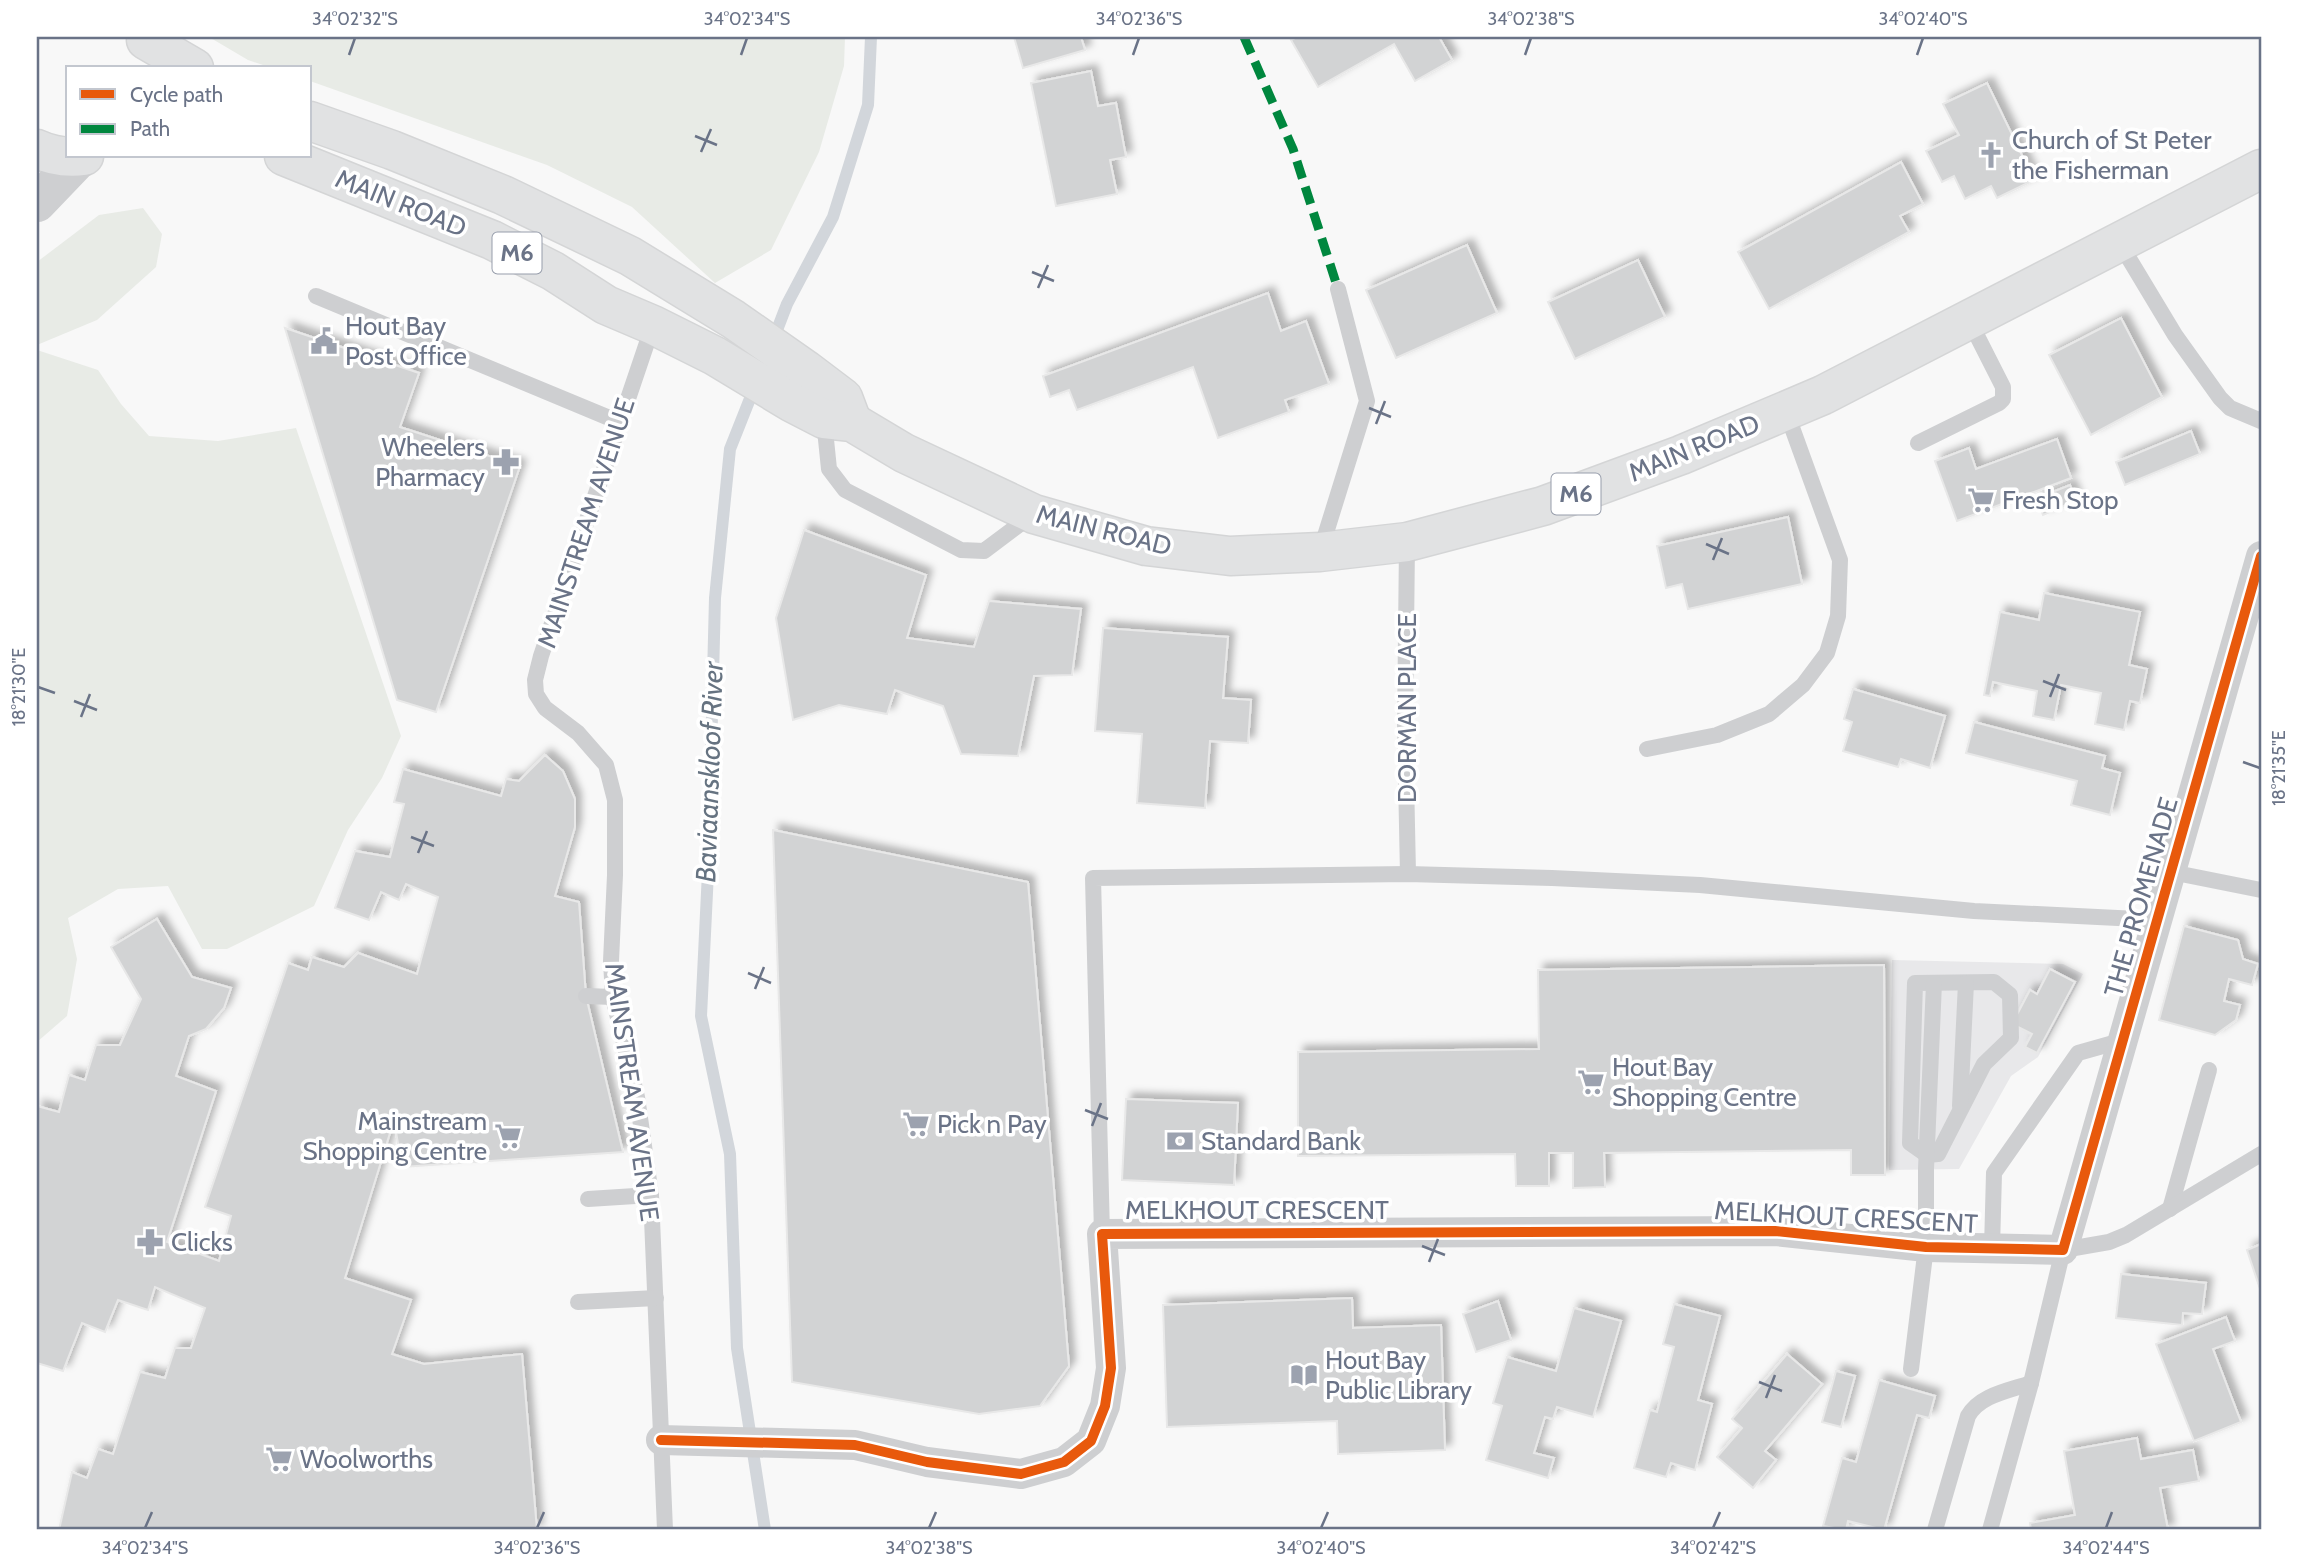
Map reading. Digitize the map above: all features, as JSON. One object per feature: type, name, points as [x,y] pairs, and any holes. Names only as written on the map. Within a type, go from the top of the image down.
[{"type":"main road","points":[[148,48],[189,66]]},
{"type":"main road","name":"MAIN ROAD","points":[[312,122],[393,150],[503,195],[630,256],[733,319],[799,386]]},
{"type":"main road","points":[[37,149],[48,154],[66,155]]},
{"type":"main road","name":"MAIN ROAD","points":[[289,158],[492,240],[553,271],[606,305],[715,356],[799,386],[843,398],[838,421],[1034,514],[1146,546],[1230,556],[1320,552],[1407,542],[1543,506],[1682,455],[1823,395],[2261,169]]},
{"type":"main road","points":[[543,214],[547,230],[555,239],[645,287],[653,325]]},
{"type":"street","points":[[37,203],[81,158]]},
{"type":"street","name":"THE PROMENADE","points":[[2063,1250],[2171,872],[2255,604],[2261,556]]},
{"type":"street","name":"MELKHOUT CRESCENT","points":[[661,1440],[855,1445],[927,1462],[1021,1474],[1065,1461],[1091,1441],[1105,1406],[1111,1368],[1102,1234],[1775,1231],[1926,1247],[2063,1250]]},
{"type":"lane","points":[[2119,242],[2175,335],[2220,398],[2230,408],[2261,421]]},
{"type":"lane","points":[[1320,552],[1367,401],[1338,289]]},
{"type":"lane","points":[[316,296],[619,422]]},
{"type":"lane","points":[[1918,443],[2003,399],[2003,387],[1969,320]]},
{"type":"lane","name":"MAINSTREAM AVENUE","points":[[653,325],[535,680],[536,694],[545,708],[578,733],[606,765],[615,800],[611,961],[613,996],[637,1097],[651,1195],[665,1530]]},
{"type":"lane","points":[[1647,749],[1717,735],[1769,714],[1803,685],[1827,653],[1838,616],[1840,560],[1786,411]]},
{"type":"lane","points":[[838,421],[829,469],[845,490],[961,550],[984,551],[1034,514]]},
{"type":"lane","name":"DORMAN PLACE","points":[[1407,542],[1405,729],[1408,874]]},
{"type":"lane","points":[[2171,872],[2261,890]]},
{"type":"lane","points":[[1102,1234],[1093,878],[1408,874],[1700,885],[1974,911],[2158,920]]},
{"type":"lane","points":[[1911,1369],[1926,1247],[1927,1155],[1934,983],[1994,982],[2010,995],[2011,1038],[1984,1064],[1938,1154],[1927,1155]]},
{"type":"lane","points":[[1960,1113],[1966,983]]},
{"type":"lane","points":[[586,996],[613,996]]},
{"type":"lane","points":[[1992,1248],[1994,1173],[2078,1053],[2124,1040]]},
{"type":"lane","points":[[2170,1209],[2209,1070]]},
{"type":"lane","points":[[2063,1250],[2109,1242],[2126,1235],[2261,1154]]},
{"type":"lane","points":[[588,1199],[651,1195]]},
{"type":"lane","name":"THE PROMENADE","points":[[1990,1530],[2031,1383],[2063,1250]]},
{"type":"lane","points":[[578,1302],[656,1298]]},
{"type":"lane","points":[[1935,1530],[1972,1408],[1979,1401],[2031,1383]]},
{"type":"shaded area","points":[[209,37],[845,37],[844,66],[819,152],[771,250],[715,283],[632,207],[547,165],[312,82],[312,66],[266,66],[248,60]]},
{"type":"shaded area","points":[[143,208],[162,234],[156,267],[97,320],[37,345],[37,262],[99,215]]},
{"type":"shaded area","points":[[37,350],[98,370],[121,404],[149,436],[218,441],[296,428],[401,736],[382,778],[348,830],[314,906],[227,949],[202,949],[168,886],[118,889],[68,918],[77,959],[67,1016],[37,1042]]},
{"type":"shaded area","points":[[1892,960],[2063,964],[2083,974],[2038,1057],[2011,1076],[1959,1169],[1889,1170]]},
{"type":"building","points":[[1014,37],[1081,37],[1085,50],[1023,68]]},
{"type":"building","points":[[1297,37],[1439,37],[1452,60],[1415,81],[1394,44],[1318,87],[1291,40]]},
{"type":"building","points":[[1091,71],[1098,106],[1116,103],[1126,157],[1110,160],[1117,194],[1056,206],[1031,83]]},
{"type":"building","points":[[1987,83],[2034,180],[1997,198],[1991,186],[1965,199],[1954,176],[1942,182],[1926,151],[1959,135],[1943,104]]},
{"type":"building","points":[[1901,162],[1923,204],[1900,216],[1909,232],[1769,309],[1738,252]]},
{"type":"building","points":[[1467,245],[1497,313],[1396,358],[1366,290]]},
{"type":"building","points":[[1638,260],[1665,317],[1575,359],[1548,302]]},
{"type":"building","points":[[1268,293],[1281,331],[1306,321],[1329,384],[1285,400],[1289,412],[1218,438],[1193,367],[1077,410],[1069,390],[1050,397],[1043,376]]},
{"type":"building","points":[[2121,318],[2162,397],[2091,435],[2049,355]]},
{"type":"building","points":[[285,328],[419,373],[400,427],[520,466],[436,712],[397,700]]},
{"type":"building","points":[[2191,431],[2200,454],[2125,485],[2116,462]]},
{"type":"building","name":"Fresh Stop","points":[[2057,439],[2071,478],[1957,521],[1935,461],[1969,448],[1976,469]]},
{"type":"building","points":[[2070,485],[2076,501],[2043,515],[2037,498]]},
{"type":"building","points":[[1788,517],[1802,584],[1688,609],[1682,584],[1666,588],[1657,546]]},
{"type":"building","points":[[804,530],[926,575],[907,638],[974,647],[989,601],[1081,609],[1072,675],[1034,676],[1018,756],[961,754],[943,706],[895,690],[887,714],[839,705],[793,720],[776,618]]},
{"type":"building","points":[[2044,593],[2140,612],[2129,665],[2147,669],[2140,703],[2130,701],[2124,730],[2095,724],[2101,693],[2061,685],[2054,720],[2033,716],[2037,691],[1993,682],[1990,696],[1984,695],[2000,612],[2039,620]]},
{"type":"building","points":[[1103,628],[1228,637],[1223,698],[1251,700],[1248,743],[1210,741],[1205,808],[1137,803],[1142,734],[1095,731]]},
{"type":"building","points":[[1853,689],[1945,716],[1930,768],[1901,759],[1898,767],[1843,751],[1852,722],[1844,719]]},
{"type":"building","points":[[1974,722],[2105,756],[2102,768],[2120,773],[2110,815],[2071,805],[2077,781],[1966,753]]},
{"type":"building","name":"Mainstream Shopping Centre","points":[[545,755],[563,771],[575,799],[575,827],[555,896],[579,902],[586,996],[623,1152],[402,1167],[394,1120],[345,1278],[411,1300],[392,1354],[424,1364],[522,1354],[537,1530],[59,1530],[72,1472],[87,1478],[98,1449],[113,1454],[140,1372],[165,1378],[175,1348],[191,1348],[205,1308],[155,1287],[148,1310],[118,1300],[105,1332],[82,1323],[63,1371],[37,1363],[37,1106],[59,1112],[69,1075],[85,1080],[96,1045],[120,1045],[141,999],[111,947],[157,919],[192,977],[231,988],[224,1008],[206,1029],[189,1036],[176,1076],[216,1091],[167,1242],[219,1261],[231,1216],[205,1207],[288,963],[308,970],[312,957],[344,967],[358,953],[417,974],[438,897],[406,884],[399,900],[381,892],[369,920],[335,908],[355,851],[390,857],[404,804],[394,802],[403,769],[501,796],[506,779],[519,781]]},
{"type":"building","name":"Pick n Pay","points":[[773,830],[1028,882],[1069,1366],[1040,1406],[979,1414],[792,1382]]},
{"type":"building","points":[[2184,926],[2238,940],[2243,959],[2258,964],[2252,985],[2229,979],[2224,1001],[2240,1005],[2236,1020],[2215,1035],[2159,1020]]},
{"type":"building","name":"Hout Bay Shopping Centre","points":[[1884,965],[1885,1175],[1851,1175],[1851,1150],[1604,1153],[1605,1187],[1573,1188],[1573,1153],[1549,1153],[1549,1186],[1516,1186],[1515,1154],[1298,1156],[1298,1052],[1539,1049],[1538,970]]},
{"type":"building","points":[[2050,969],[2075,982],[2037,1053],[2025,1047],[2032,1034],[2012,1024],[2030,990],[2037,994]]},
{"type":"building","name":"Standard Bank","points":[[1126,1099],[1238,1103],[1234,1185],[1122,1180]]},
{"type":"building","points":[[2261,1244],[2261,1292],[2247,1250]]},
{"type":"building","points":[[2121,1274],[2206,1283],[2202,1314],[2183,1313],[2182,1325],[2116,1318]]},
{"type":"building","name":"Hout Bay Public Library","points":[[1352,1298],[1353,1328],[1441,1325],[1445,1450],[1338,1454],[1337,1421],[1167,1427],[1163,1305]]},
{"type":"building","points":[[1498,1301],[1511,1340],[1476,1352],[1463,1314]]},
{"type":"building","points":[[1674,1304],[1720,1316],[1698,1400],[1712,1404],[1695,1470],[1671,1463],[1666,1477],[1634,1468],[1650,1410],[1657,1412],[1674,1347],[1663,1344]]},
{"type":"building","points":[[1574,1308],[1621,1321],[1593,1417],[1557,1407],[1553,1419],[1545,1417],[1534,1453],[1554,1458],[1548,1478],[1486,1460],[1502,1406],[1493,1403],[1507,1357],[1556,1371]]},
{"type":"building","points":[[2226,1317],[2235,1341],[2213,1349],[2241,1422],[2194,1441],[2156,1344]]},
{"type":"building","points":[[1787,1354],[1822,1384],[1765,1451],[1776,1460],[1753,1488],[1717,1457],[1742,1428],[1732,1419]]},
{"type":"building","points":[[1836,1371],[1855,1376],[1841,1427],[1822,1422]]},
{"type":"building","points":[[1879,1380],[1935,1396],[1929,1418],[1917,1415],[1884,1530],[1848,1521],[1846,1530],[1823,1526],[1842,1458],[1856,1462]]},
{"type":"building","points":[[2137,1438],[2141,1459],[2193,1450],[2199,1481],[2160,1488],[2168,1530],[2031,1530],[2030,1523],[2075,1515],[2064,1451]]},
{"type":"waterway","name":"Baviaanskloof River","points":[[772,343],[787,304],[833,217],[868,105],[871,37]]},
{"type":"waterway","name":"Baviaanskloof River","points":[[755,386],[730,449],[715,598],[708,872],[701,1016],[730,1154],[737,1348],[765,1530]]},
{"type":"marked path","points":[[1244,37],[1293,149],[1338,289]]},
{"type":"cycle path","points":[[661,1440],[855,1445],[927,1462],[1021,1474],[1064,1462],[1091,1441],[1105,1406],[1111,1368],[1102,1234],[1775,1231],[1926,1247],[2063,1250],[2261,556]]},
{"type":"place","name":"Church of St Peter the Fisherman","points":[[1991,155]]},
{"type":"place","name":"Hout Bay Post Office","points":[[324,341]]},
{"type":"place","name":"Wheelers Pharmacy","points":[[506,462]]},
{"type":"place","name":"Fresh Stop","points":[[1981,500]]},
{"type":"place","name":"Hout Bay Shopping Centre","points":[[1591,1082]]},
{"type":"place","name":"Pick n Pay","points":[[916,1124]]},
{"type":"place","name":"Mainstream Shopping Centre","points":[[508,1136]]},
{"type":"place","name":"Standard Bank","points":[[1180,1141]]},
{"type":"place","name":"Clicks","points":[[150,1242]]},
{"type":"place","name":"Hout Bay Public Library","points":[[1304,1375]]},
{"type":"place","name":"Woolworths","points":[[279,1459]]}]
